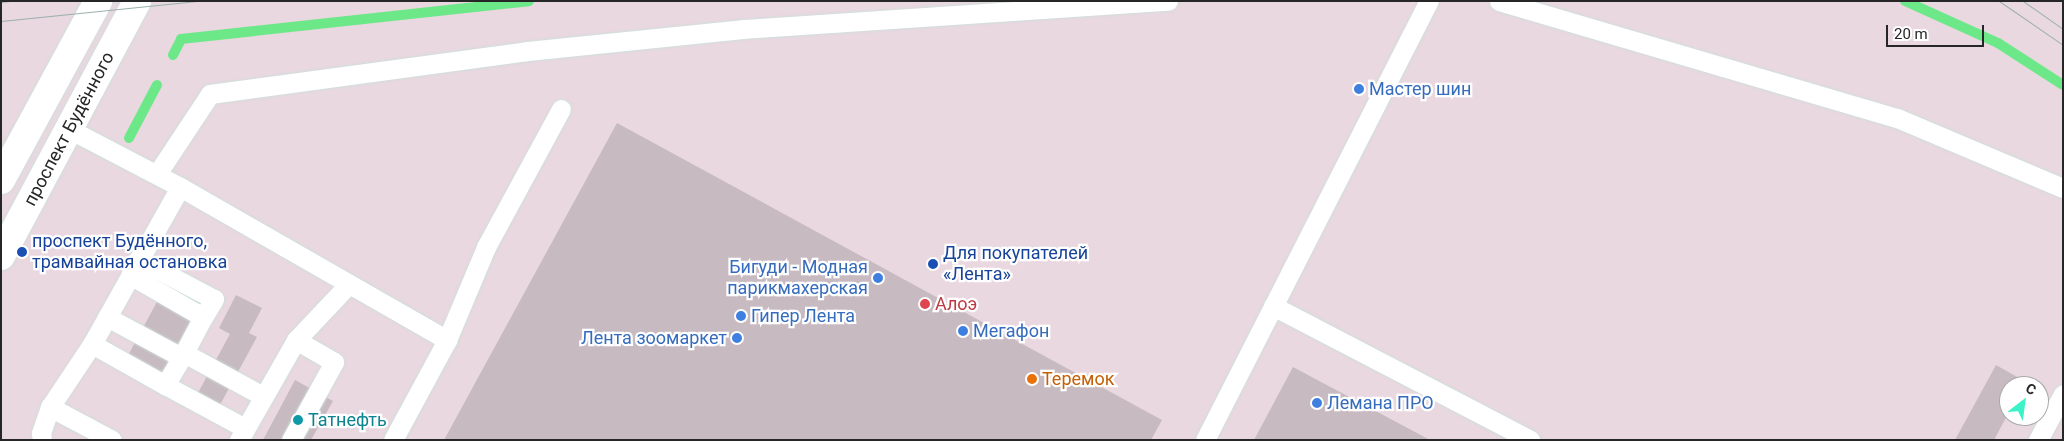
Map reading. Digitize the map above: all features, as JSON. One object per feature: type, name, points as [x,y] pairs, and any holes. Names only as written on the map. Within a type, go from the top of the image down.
[{"type":"main road","name":"проспект Будённого","points":[[1,180],[98,1]]},
{"type":"main road","name":"проспект Будённого","points":[[1,256],[71,130],[136,1]]},
{"type":"lane","points":[[157,174],[210,94],[517,52],[743,29],[1168,1]]},
{"type":"lane","points":[[1205,440],[1429,1]]},
{"type":"lane","points":[[1499,1],[1898,118],[2063,188]]},
{"type":"lane","points":[[393,440],[447,340],[486,248],[561,109]]},
{"type":"lane","points":[[71,130],[157,174],[447,340]]},
{"type":"lane","points":[[42,440],[40,433],[50,407],[92,344],[180,187]]},
{"type":"lane","points":[[134,267],[214,299],[165,385]]},
{"type":"lane","points":[[92,344],[165,385],[242,434],[296,340],[349,284]]},
{"type":"lane","points":[[1273,306],[1530,440]]},
{"type":"lane","points":[[107,317],[263,396]]},
{"type":"lane","points":[[291,440],[334,362],[296,340]]},
{"type":"lane","points":[[2038,440],[2063,394]]},
{"type":"lane","points":[[50,407],[112,440]]},
{"type":"building","name":"Гипер Лента","points":[[617,123],[1162,420],[1151,440],[444,440]]},
{"type":"building","points":[[173,272],[207,290],[159,380],[125,361]]},
{"type":"building","points":[[236,295],[262,308],[249,333],[257,337],[215,414],[193,402],[230,334],[219,328]]},
{"type":"building","points":[[1996,365],[2015,376],[1999,376],[1999,426],[2002,426],[1994,440],[1955,440]]},
{"type":"building","name":"Лемана ПРО","points":[[1293,367],[1430,440],[1254,440]]},
{"type":"building","name":"Татнефть","points":[[295,380],[333,401],[311,440],[263,440]]},
{"type":"waterway","points":[[173,55],[181,39],[529,1]]},
{"type":"waterway","points":[[1905,1],[1998,43],[2063,85]]},
{"type":"waterway","points":[[129,138],[157,85]]},
{"type":"tram line","points":[[1,2],[10,1]]},
{"type":"tram line","points":[[1,21],[197,1]]},
{"type":"tram line","points":[[1999,1],[2063,45]]},
{"type":"tram line","points":[[2023,1],[2063,29]]},
{"type":"place","name":"Мастер шин","points":[[1359,89]]},
{"type":"place","name":"проспект Будённого, трамвайная остановка","points":[[22,252]]},
{"type":"place","name":"Для покупателей «Лента»","points":[[933,264]]},
{"type":"place","name":"Бигуди - Модная парикмахерская","points":[[878,278]]},
{"type":"place","name":"Алоэ","points":[[925,304]]},
{"type":"place","name":"Гипер Лента","points":[[741,316]]},
{"type":"place","name":"Мегафон","points":[[963,331]]},
{"type":"place","name":"Лента зоомаркет","points":[[737,338]]},
{"type":"place","name":"Теремок","points":[[1032,379]]},
{"type":"place","name":"Лемана ПРО","points":[[1317,403]]},
{"type":"place","name":"Татнефть","points":[[298,420]]}]
